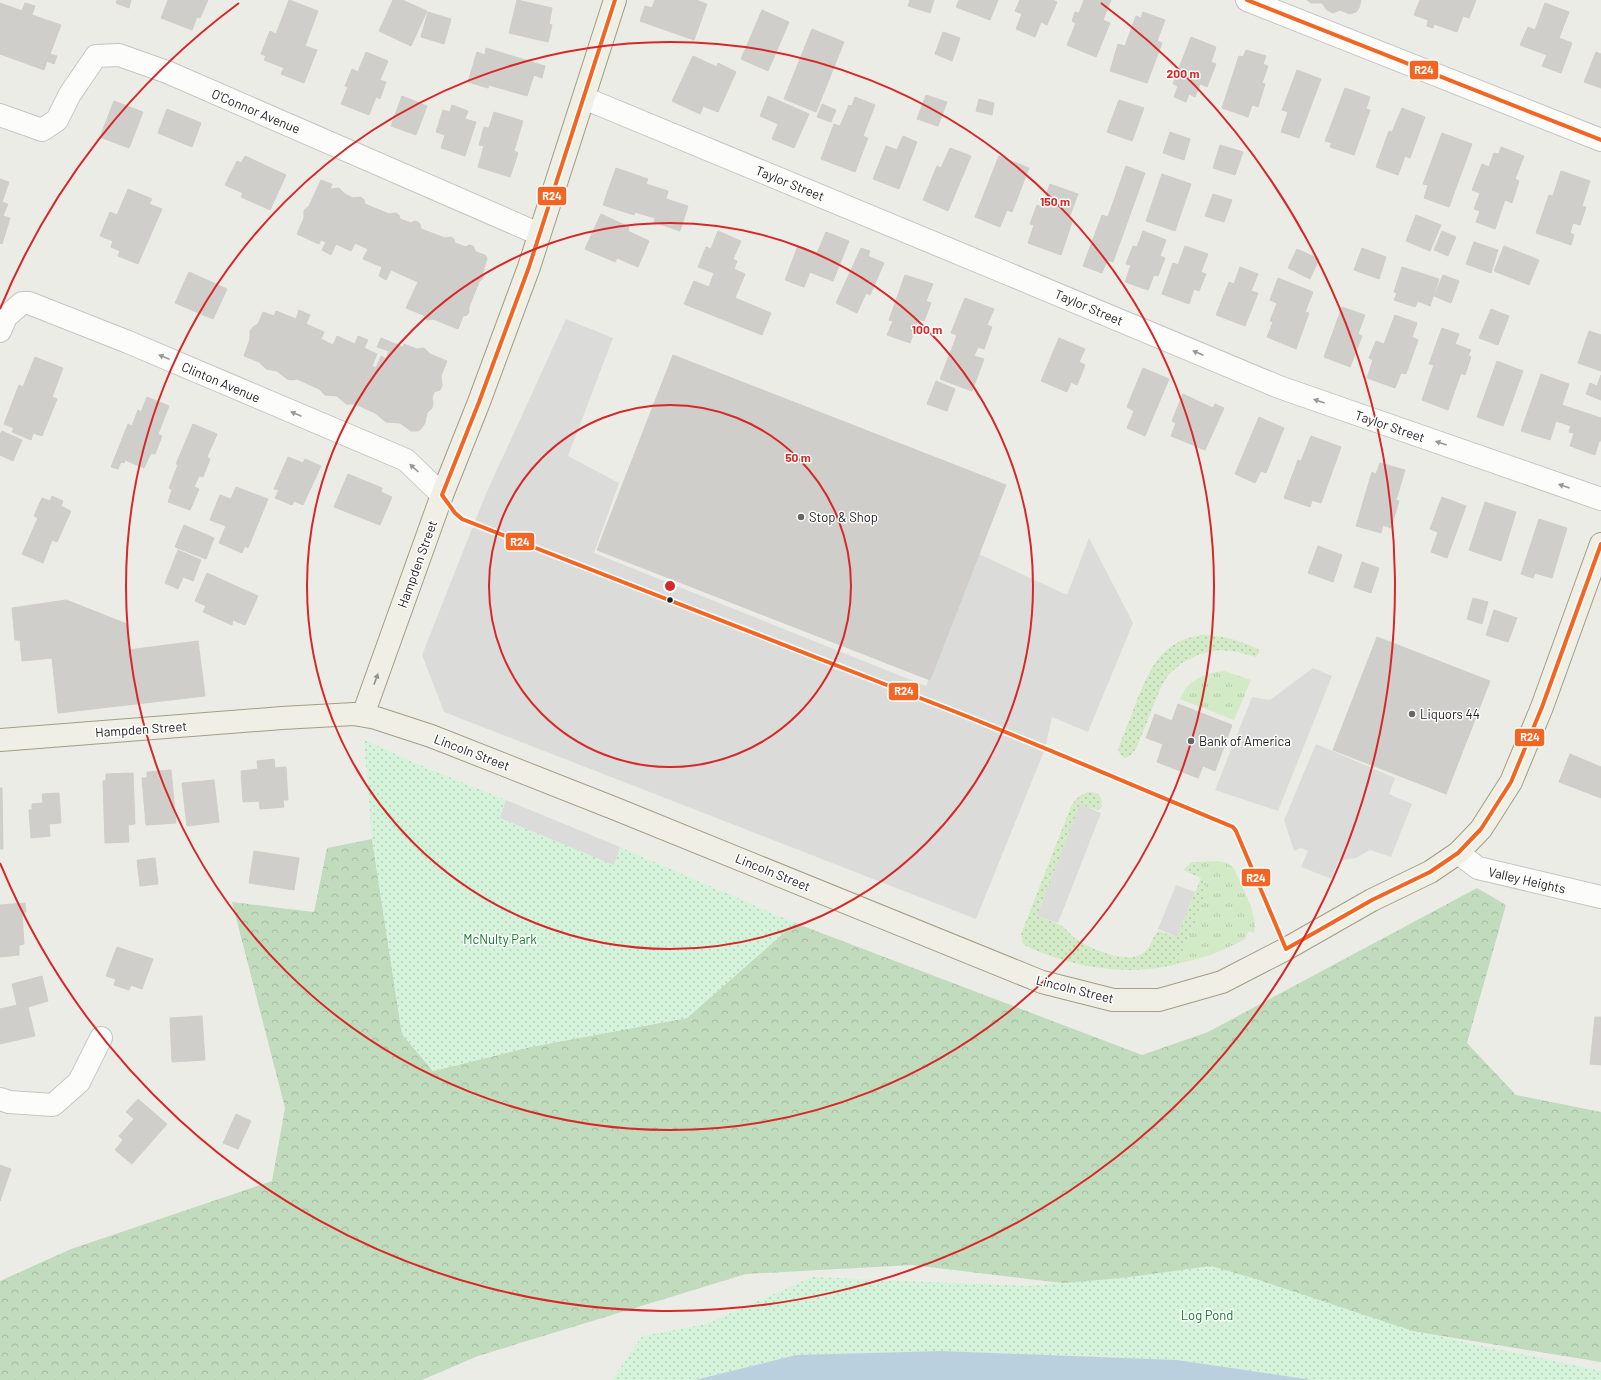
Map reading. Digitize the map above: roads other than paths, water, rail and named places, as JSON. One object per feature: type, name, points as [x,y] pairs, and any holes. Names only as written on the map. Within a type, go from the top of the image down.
[{"type":"main road","name":"Hampden Street","points":[[0,740],[282,718],[346,714],[363,715],[442,495],[479,402],[539,234],[615,0]]},
{"type":"main road","name":"Lincoln Street","points":[[363,715],[426,734],[1042,982],[1113,1000],[1159,1000],[1222,982],[1286,949],[1372,900],[1430,872],[1458,853],[1481,829],[1510,782],[1542,707],[1601,544]]},
{"type":"street","points":[[1247,0],[1601,140]]},
{"type":"street","name":"O'Connor Avenue","points":[[0,115],[42,130],[57,120],[70,94],[96,56],[119,55],[167,72],[539,234]]},
{"type":"street","name":"Taylor Street","points":[[584,98],[1279,387],[1601,499]]},
{"type":"street","name":"Clinton Avenue","points":[[0,331],[6,317],[22,303],[29,303],[128,342],[406,460],[442,495]]},
{"type":"street","name":"Valley Heights","points":[[1458,853],[1478,868],[1601,897]]},
{"type":"street","points":[[0,1099],[9,1102],[53,1106],[79,1082],[101,1038]]},
{"type":"water","points":[[942,1351],[1177,1360],[1312,1380],[695,1380],[796,1355]]},
{"type":"place","name":"Stop & Shop","points":[[801,517]]},
{"type":"place","name":"Liquors 44","points":[[1412,714]]},
{"type":"place","name":"Bank of America","points":[[1191,741]]},
{"type":"park label","name":"McNulty Park","points":[[500,939]]},
{"type":"park label","name":"Log Pond","points":[[1207,1315]]}]
